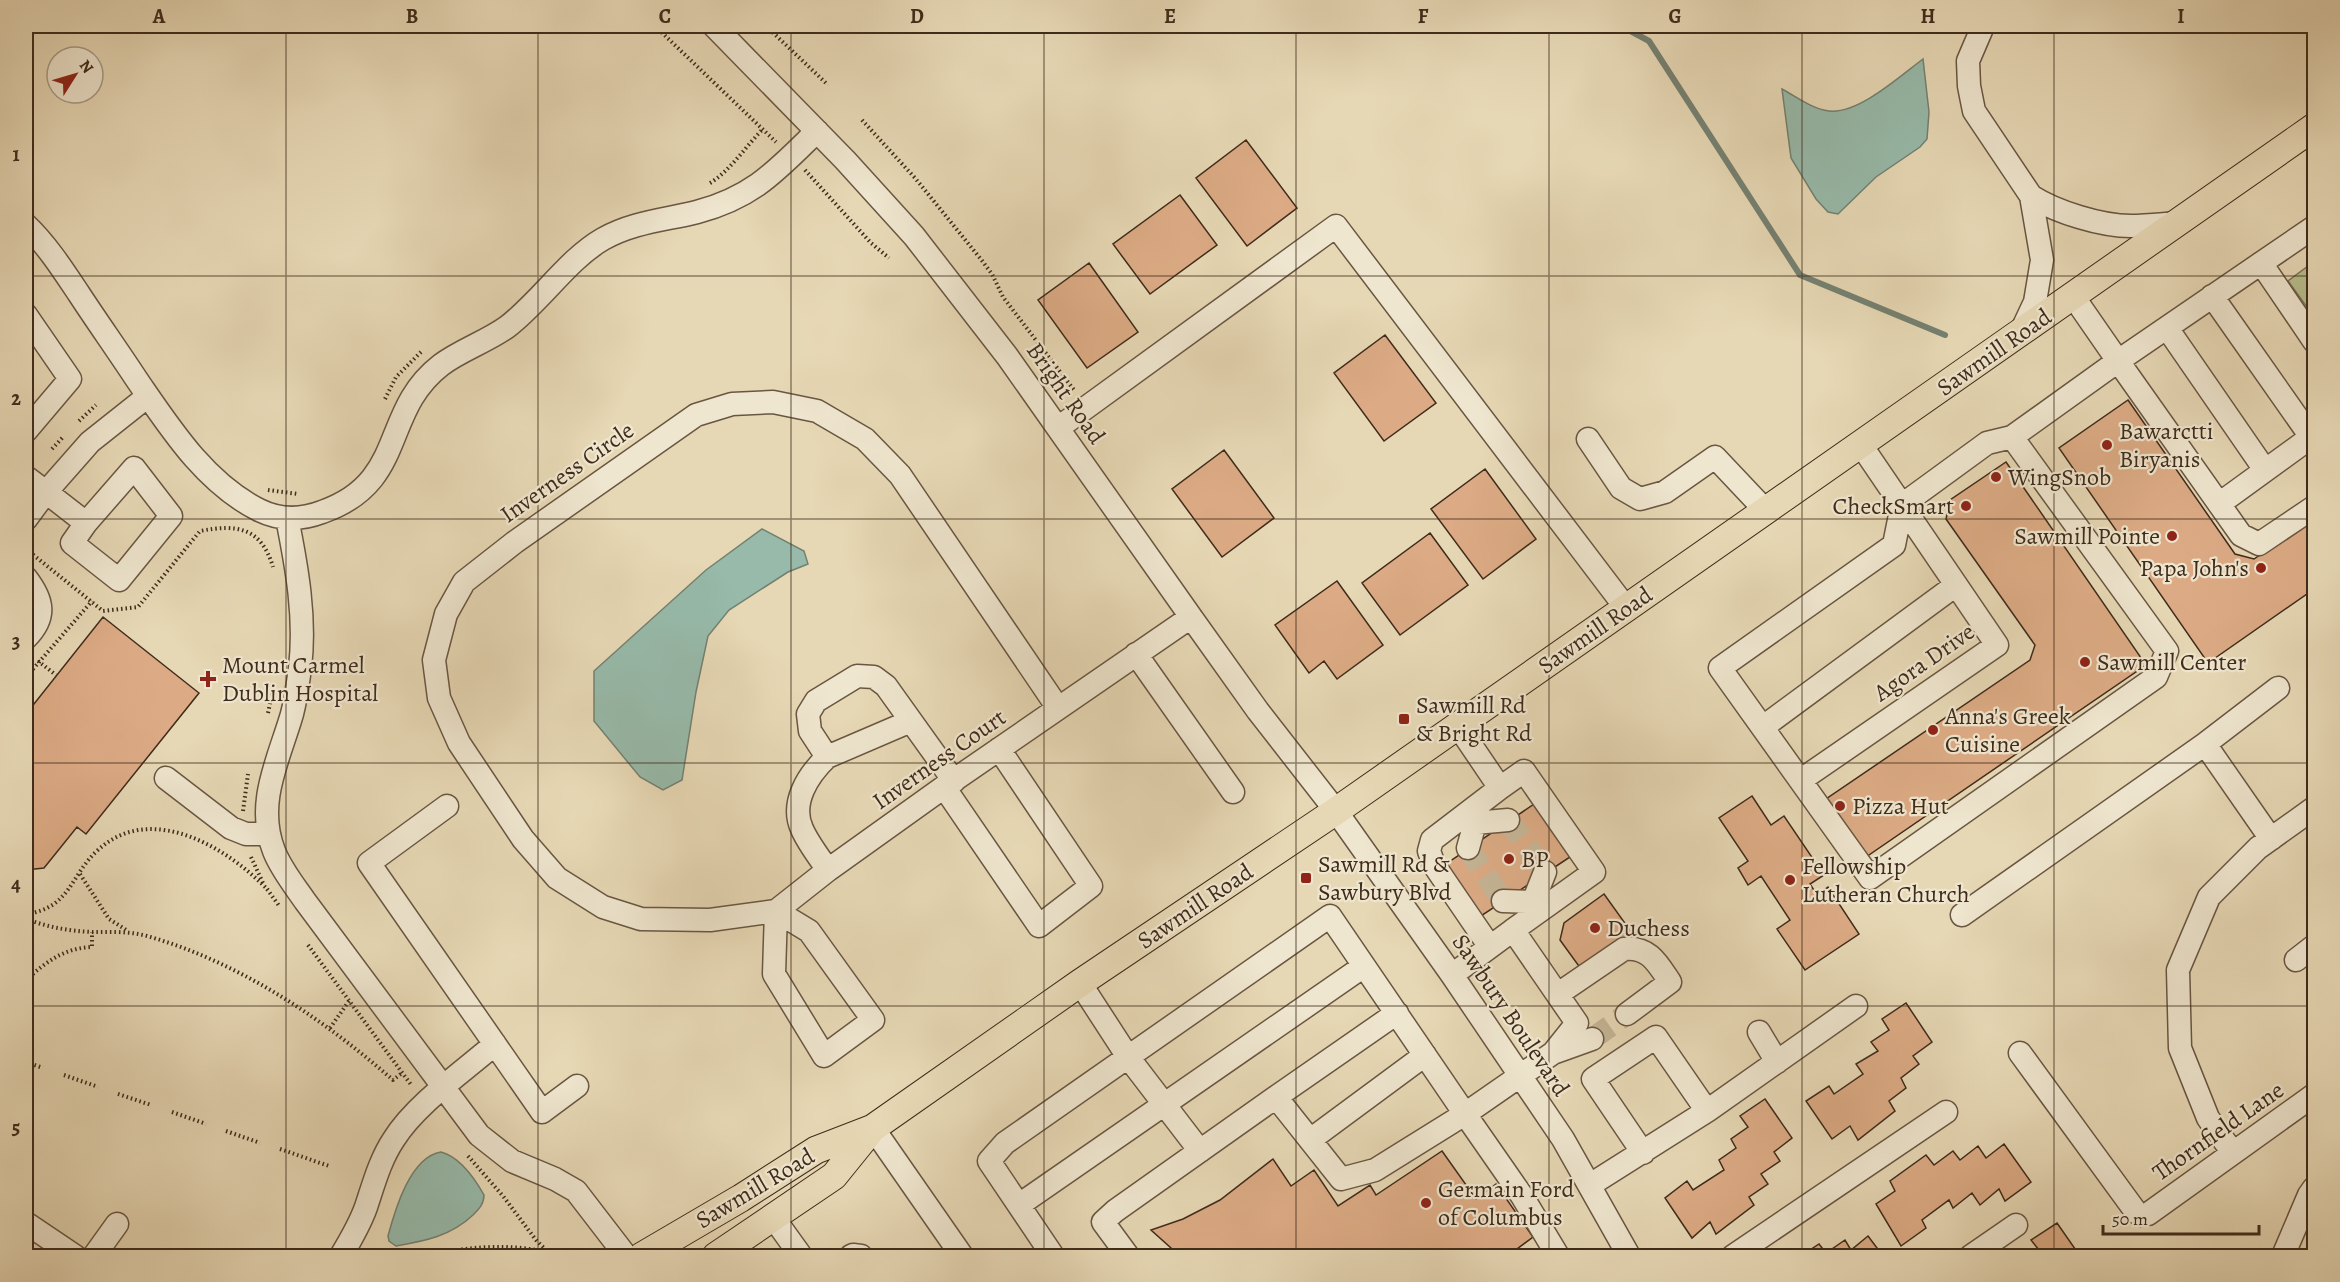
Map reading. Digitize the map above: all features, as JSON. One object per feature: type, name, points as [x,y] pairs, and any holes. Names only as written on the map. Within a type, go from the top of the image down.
[{"type":"main road","name":"Sawmill Road","points":[[642,1257],[816,1150],[873,1128],[1080,983],[1336,811],[2314,126]]},
{"type":"main road","name":"Sawmill Road","points":[[727,1252],[773,1217],[834,1176],[873,1128]]},
{"type":"street","points":[[1983,26],[1968,61],[1969,86],[1974,111],[2031,196],[2042,260],[2035,302],[2020,334]]},
{"type":"street","name":"Bright Road","points":[[713,28],[817,131],[906,228],[949,280],[1007,356],[1265,720],[1336,811]]},
{"type":"street","points":[[26,225],[48,249],[190,454],[213,477],[260,510],[287,518],[318,514],[358,495],[378,473],[415,391],[442,364],[483,342],[520,316],[582,254],[604,239],[636,224],[696,212],[743,195],[776,171],[817,131]]},
{"type":"street","points":[[2031,196],[2074,215],[2107,222],[2129,226],[2178,223]]},
{"type":"street","points":[[1058,428],[1336,226],[1626,608]]},
{"type":"street","points":[[2012,437],[2167,651],[2156,677],[1870,878],[1720,668],[1894,545],[1902,505],[1987,443],[2012,437],[2118,361],[2314,227]]},
{"type":"street","points":[[2261,263],[2314,341]]},
{"type":"street","points":[[2073,296],[2241,535],[2259,544],[2314,507]]},
{"type":"street","points":[[2212,296],[2313,436],[2219,504]]},
{"type":"street","points":[[26,315],[69,379],[26,431]]},
{"type":"street","points":[[2167,328],[2265,470]]},
{"type":"street","points":[[26,519],[46,492],[90,442],[148,396]]},
{"type":"street","name":"Inverness Circle","points":[[776,911],[710,920],[641,919],[603,908],[557,878],[523,839],[459,743],[439,698],[434,660],[446,614],[464,582],[563,507],[696,414],[732,404],[773,402],[817,411],[864,439],[900,476],[1058,708]]},
{"type":"street","points":[[1588,439],[1621,488],[1640,499],[1665,492],[1715,456],[1766,511]]},
{"type":"street","name":"Agora Drive","points":[[1801,780],[1997,645],[1861,445]]},
{"type":"street","points":[[134,468],[171,516],[118,580],[72,543],[86,523],[134,468]]},
{"type":"street","points":[[26,477],[86,523]]},
{"type":"street","points":[[287,518],[302,617],[302,642],[299,678],[292,712],[266,800],[268,834],[283,869],[443,1088],[490,1145],[512,1161],[555,1179],[576,1191],[626,1257]]},
{"type":"street","points":[[26,578],[41,603],[41,614],[26,638]]},
{"type":"street","points":[[1763,727],[1956,585]]},
{"type":"street","name":"Inverness Court","points":[[776,911],[828,870],[949,784],[1191,617]]},
{"type":"street","points":[[1136,654],[1233,792]]},
{"type":"street","points":[[827,757],[810,731],[808,714],[816,701],[857,676],[874,677],[886,686],[911,721],[1039,926],[1091,886],[999,749]]},
{"type":"street","points":[[1962,915],[2205,744],[2278,688]]},
{"type":"street","points":[[828,870],[801,829],[798,810],[802,792],[813,771],[827,757],[911,721]]},
{"type":"street","points":[[1458,726],[1500,788]]},
{"type":"street","points":[[2205,744],[2271,839]]},
{"type":"street","points":[[1452,975],[1490,947],[1513,930],[1536,906],[1594,872],[1524,771],[1500,788],[1472,818],[1432,840],[1429,851],[1434,865],[1490,947]]},
{"type":"street","points":[[166,778],[231,828],[246,834],[268,834]]},
{"type":"street","points":[[447,806],[369,862],[542,1112],[577,1086]]},
{"type":"street","points":[[2233,1153],[2208,1118],[2180,1048],[2178,970],[2209,897],[2258,848],[2314,808]]},
{"type":"street","name":"Sawbury Boulevard","points":[[1336,811],[1452,975],[1563,1139],[1629,1257]]},
{"type":"street","points":[[1472,818],[1508,820]]},
{"type":"street","points":[[1468,848],[1472,818]]},
{"type":"street","points":[[1536,906],[1545,872]]},
{"type":"street","points":[[1503,901],[1536,906]]},
{"type":"street","points":[[776,911],[809,931],[873,1020],[824,1056],[774,974],[776,911]]},
{"type":"street","points":[[1053,1257],[989,1161],[1005,1143],[1330,916],[1522,1196],[1558,1257]]},
{"type":"street","points":[[1513,930],[1577,1023],[1553,1053]]},
{"type":"street","points":[[2296,960],[2314,946]]},
{"type":"street","points":[[1558,994],[1624,950],[1634,948],[1653,957],[1670,982],[1627,1014]]},
{"type":"street","points":[[1019,1205],[1364,966]]},
{"type":"street","points":[[1080,983],[1128,1058],[1200,1151]]},
{"type":"street","points":[[1590,1185],[1707,1111],[1856,1006]]},
{"type":"street","points":[[1128,1257],[1103,1222],[1397,1013]]},
{"type":"street","points":[[1759,1032],[1777,1062]]},
{"type":"street","points":[[1643,1153],[1593,1079],[1656,1037],[1707,1111]]},
{"type":"street","points":[[1276,1097],[1341,1179],[1375,1170],[1465,1114],[1553,1053],[1592,1039]]},
{"type":"street","points":[[341,1257],[354,1234],[374,1180],[394,1138],[409,1118],[495,1044]]},
{"type":"street","name":"Thornfield Lane","points":[[2020,1053],[2136,1212],[2141,1215],[2148,1214],[2314,1095]]},
{"type":"street","points":[[1310,1140],[1425,1055]]},
{"type":"street","points":[[1733,1257],[1946,1112]]},
{"type":"street","points":[[873,1128],[962,1257]]},
{"type":"street","points":[[2283,1257],[2312,1192]]},
{"type":"street","points":[[773,1217],[801,1257]]},
{"type":"street","points":[[26,1223],[75,1257]]},
{"type":"street","points":[[94,1257],[117,1224]]},
{"type":"street","points":[[1971,1257],[2016,1225]]},
{"type":"street","points":[[851,1257],[853,1255],[861,1257]]},
{"type":"path","points":[[656,26],[775,141]]},
{"type":"path","points":[[766,26],[828,85]]},
{"type":"path","points":[[862,120],[915,178],[980,258],[992,274],[1003,297],[1074,390]]},
{"type":"path","points":[[807,172],[871,243],[889,258]]},
{"type":"path","points":[[200,531],[226,527],[251,532],[264,548],[274,573]]},
{"type":"path","points":[[26,675],[92,601]]},
{"type":"path","points":[[39,662],[56,675]]},
{"type":"path","points":[[265,722],[273,692]]},
{"type":"path","points":[[243,818],[245,787],[251,765]]},
{"type":"path","points":[[26,916],[56,904],[97,850],[118,835],[140,830],[175,832],[211,845],[241,864],[268,890]]},
{"type":"path","points":[[80,873],[109,919],[121,928],[188,951],[237,972],[269,989],[330,1028],[393,1080],[402,1073]]},
{"type":"path","points":[[26,916],[50,928],[132,933]]},
{"type":"path","points":[[26,980],[45,964],[66,951],[92,947],[92,932]]},
{"type":"path","points":[[26,946],[26,980]]},
{"type":"path","points":[[330,1028],[349,1001]]},
{"type":"path","points":[[26,1062],[43,1068]]},
{"type":"path","points":[[64,1075],[98,1087]]},
{"type":"path","points":[[118,1094],[151,1105]]},
{"type":"path","points":[[172,1112],[206,1124]]},
{"type":"path","points":[[226,1131],[260,1143]]},
{"type":"path","points":[[280,1149],[329,1166]]},
{"type":"path","points":[[465,1153],[552,1257]]},
{"type":"path","points":[[426,1257],[452,1250],[473,1248],[527,1248],[547,1252]]},
{"type":"green space","points":[[2308,266],[2314,276],[2314,317],[2288,281]]},
{"type":"shaded area","points":[[1923,59],[1929,112],[1927,139],[1920,147],[1876,177],[1838,214],[1828,212],[1816,199],[1791,158],[1782,89],[1817,108],[1829,111],[1841,110],[1853,107],[1879,92]]},
{"type":"shaded area","points":[[762,529],[804,551],[808,564],[788,572],[729,610],[708,636],[696,692],[682,780],[663,790],[640,777],[594,721],[594,671],[706,570]]},
{"type":"shaded area","points":[[441,1152],[461,1164],[471,1176],[484,1195],[482,1204],[465,1222],[447,1233],[427,1240],[396,1246],[389,1241],[388,1236],[406,1186],[412,1174],[421,1164],[430,1156]]},
{"type":"building","points":[[1246,140],[1297,208],[1247,246],[1196,178]]},
{"type":"building","points":[[1180,195],[1217,245],[1150,294],[1113,244]]},
{"type":"building","points":[[1089,263],[1138,332],[1087,368],[1038,300]]},
{"type":"building","points":[[1385,335],[1436,403],[1384,441],[1334,373]]},
{"type":"building","name":"Sawmill Pointe","points":[[2128,400],[2235,554],[2254,559],[2314,518],[2314,589],[2208,663],[2059,448]]},
{"type":"building","points":[[1224,450],[1274,518],[1222,557],[1172,489]]},
{"type":"building","name":"Sawmill Center","points":[[2006,462],[2146,665],[1866,857],[1826,799],[2030,660],[2035,645],[1946,519],[1950,500]]},
{"type":"building","points":[[1485,469],[1536,539],[1483,579],[1431,509]]},
{"type":"building","points":[[1430,533],[1468,585],[1400,635],[1362,583]]},
{"type":"building","points":[[1337,581],[1383,645],[1337,679],[1324,661],[1309,673],[1275,625]]},
{"type":"building","name":"Mount Carmel Dublin Hospital","points":[[103,617],[199,693],[86,834],[77,827],[44,868],[26,870],[26,714]]},
{"type":"building","name":"Fellowship Lutheran Church","points":[[1752,796],[1771,825],[1784,816],[1824,875],[1810,884],[1817,895],[1828,887],[1859,934],[1805,970],[1777,929],[1790,920],[1761,876],[1748,885],[1738,868],[1748,861],[1719,818]]},
{"type":"building","name":"BP","points":[[1537,802],[1573,855],[1481,916],[1446,864]]},
{"type":"building","name":"Duchess","points":[[1604,894],[1632,933],[1581,969],[1560,940],[1564,923]]},
{"type":"building","points":[[1906,1003],[1932,1042],[1913,1056],[1919,1064],[1901,1078],[1906,1088],[1889,1101],[1895,1111],[1858,1140],[1850,1126],[1832,1139],[1806,1101],[1829,1086],[1834,1094],[1863,1074],[1856,1064],[1878,1051],[1871,1042],[1889,1030],[1882,1019]]},
{"type":"building","points":[[1765,1099],[1792,1138],[1774,1152],[1780,1161],[1761,1174],[1768,1184],[1749,1197],[1754,1205],[1716,1234],[1710,1222],[1692,1238],[1665,1198],[1687,1181],[1693,1190],[1724,1170],[1719,1160],[1736,1148],[1731,1139],[1748,1127],[1740,1116]]},
{"type":"building","points":[[2004,1144],[2031,1182],[2005,1201],[1999,1189],[1980,1205],[1972,1193],[1953,1208],[1949,1200],[1922,1220],[1926,1228],[1901,1246],[1876,1204],[1895,1191],[1890,1181],[1926,1155],[1934,1165],[1953,1151],[1960,1160],[1978,1146],[1986,1158]]},
{"type":"building","name":"Germain Ford of Columbus","points":[[1442,1151],[1476,1199],[1496,1184],[1533,1237],[1513,1252],[1516,1256],[1180,1256],[1151,1230],[1183,1219],[1220,1200],[1273,1159],[1291,1186],[1314,1170],[1338,1206],[1370,1185],[1376,1195]]},
{"type":"building","points":[[2057,1223],[2080,1256],[2027,1256],[2039,1250],[2031,1240]]},
{"type":"building","points":[[1868,1236],[1883,1256],[1801,1256],[1819,1244],[1826,1253],[1845,1240],[1851,1250]]},
{"type":"waterway","points":[[1621,26],[1649,41],[1800,275],[1945,335]]},
{"type":"tunnel","points":[[1508,820],[1545,872]]},
{"type":"tunnel","points":[[1468,848],[1503,901]]},
{"type":"tunnel","points":[[1592,1039],[1627,1014]]},
{"type":"place","name":"Bawarctti Biryanis","points":[[2107,445]]},
{"type":"place","name":"WingSnob","points":[[1996,477]]},
{"type":"place","name":"CheckSmart","points":[[1966,506]]},
{"type":"place","name":"Sawmill Pointe","points":[[2172,536]]},
{"type":"place","name":"Papa John's","points":[[2261,568]]},
{"type":"place","name":"Sawmill Center","points":[[2085,662]]},
{"type":"place","name":"Mount Carmel Dublin Hospital","points":[[208,679]]},
{"type":"place","name":"Sawmill Rd & Bright Rd","points":[[1404,719]]},
{"type":"place","name":"Anna's Greek Cuisine","points":[[1933,730]]},
{"type":"place","name":"Pizza Hut","points":[[1840,806]]},
{"type":"place","name":"BP","points":[[1509,859]]},
{"type":"place","name":"Sawmill Rd & Sawbury Blvd","points":[[1306,878]]},
{"type":"place","name":"Fellowship Lutheran Church","points":[[1790,880]]},
{"type":"place","name":"Duchess","points":[[1595,928]]},
{"type":"place","name":"Germain Ford of Columbus","points":[[1426,1203]]}]
